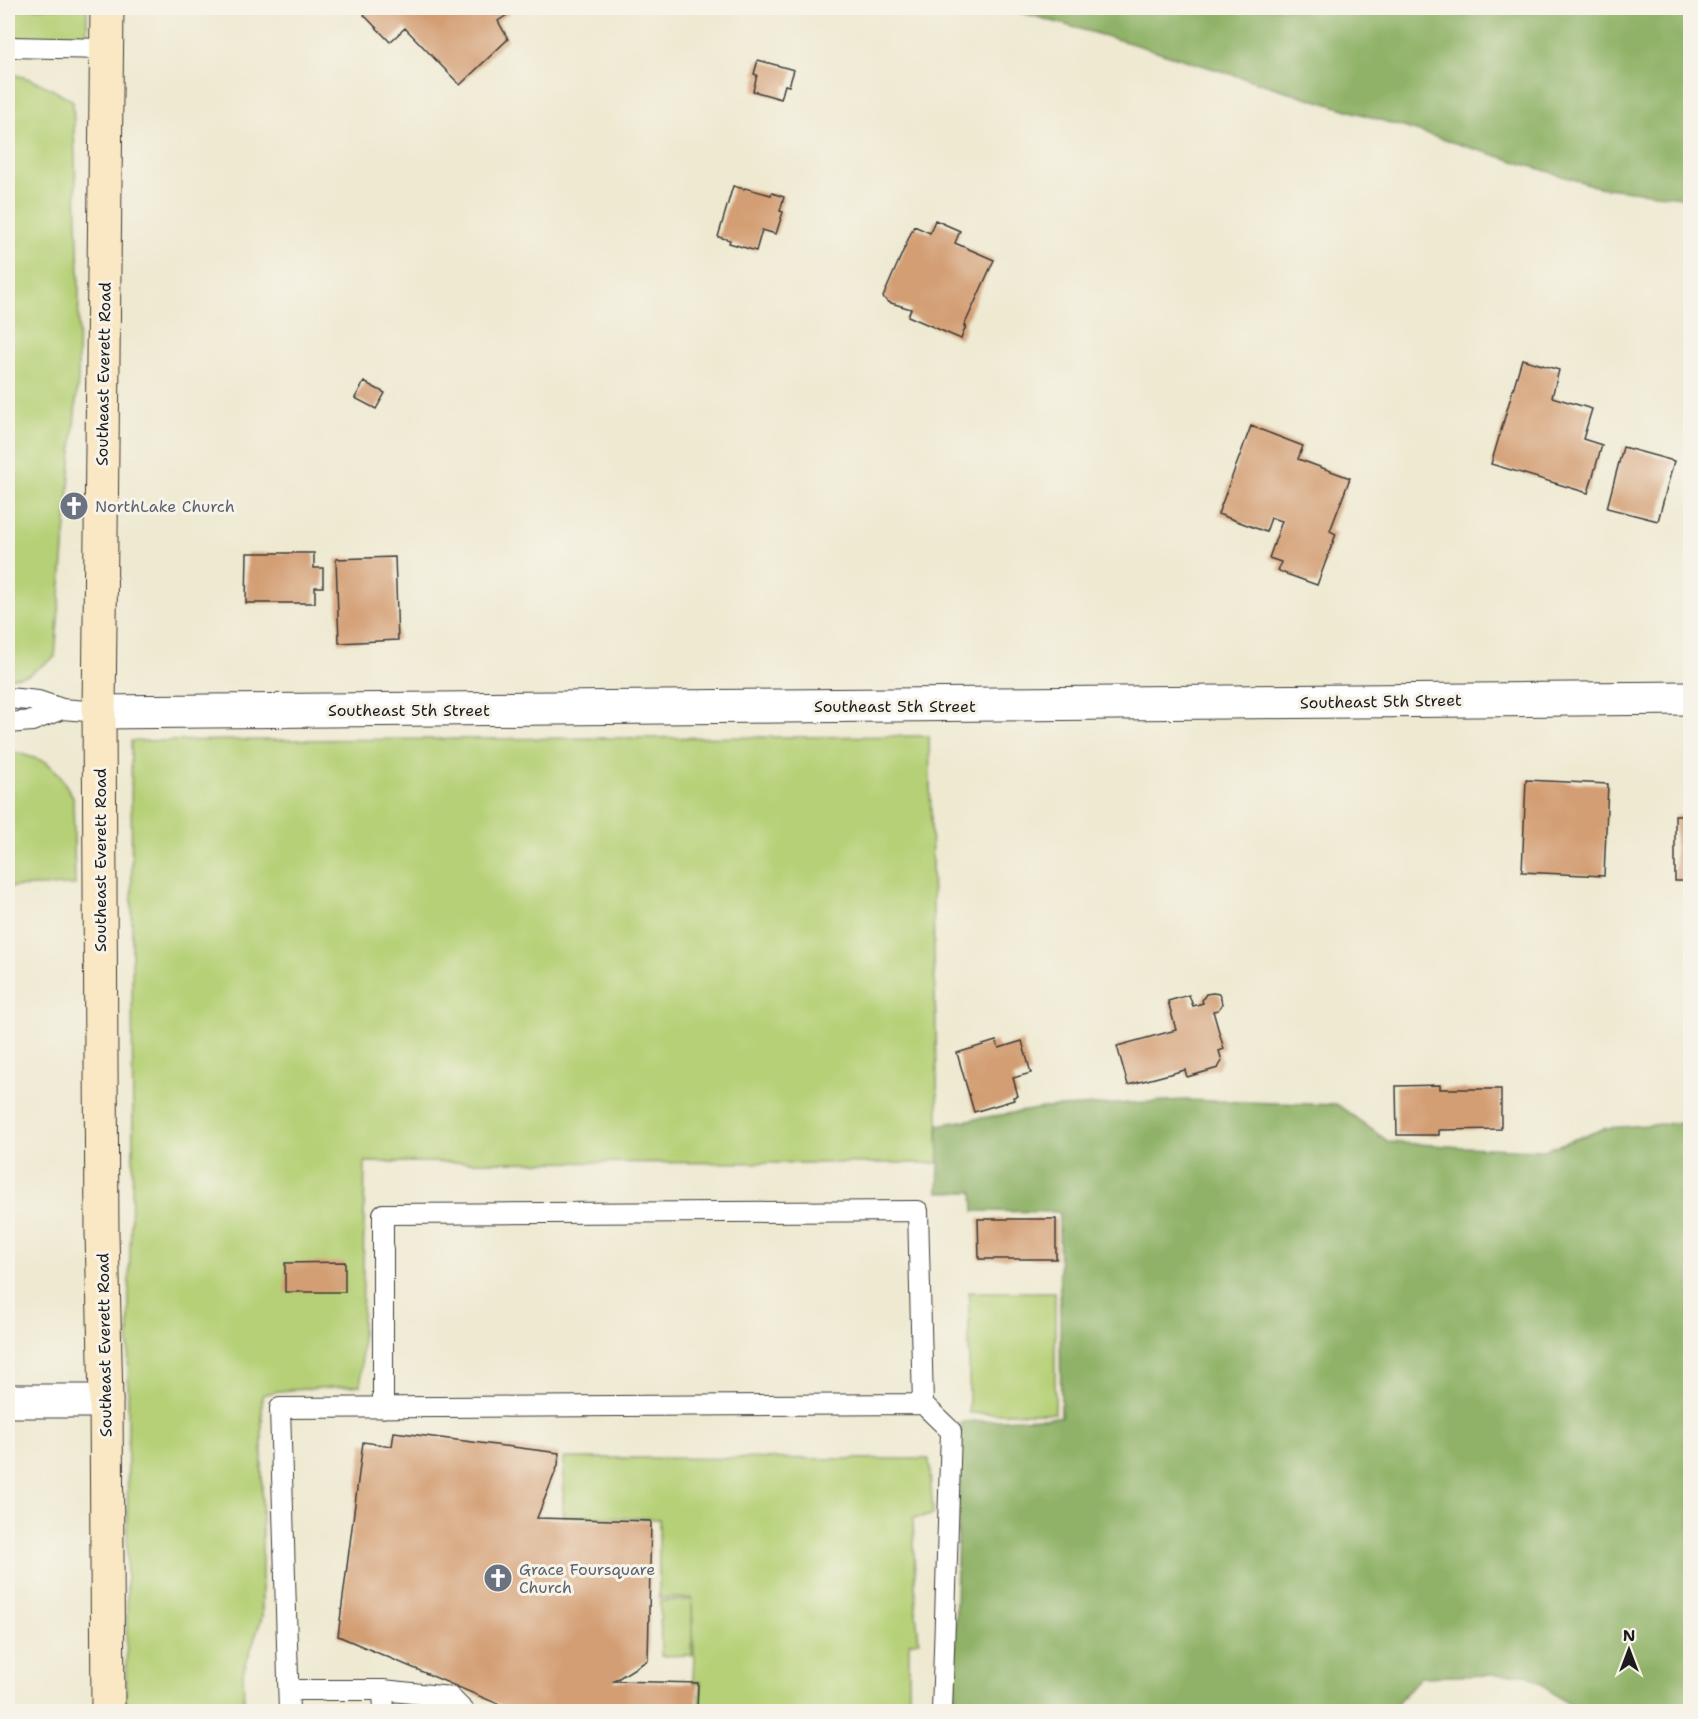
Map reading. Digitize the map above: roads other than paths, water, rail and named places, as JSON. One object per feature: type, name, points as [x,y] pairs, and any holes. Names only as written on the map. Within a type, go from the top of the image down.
[{"type":"main road","name":"Southeast Everett Road","points":[[107,8],[99,712],[108,1712]]},
{"type":"street","name":"Southeast 5th Street","points":[[99,712],[1690,698]]},
{"type":"street","points":[[8,1401],[106,1401]]},
{"type":"lane","points":[[8,47],[106,48]]},
{"type":"lane","points":[[8,698],[38,701],[62,710],[99,712]]},
{"type":"lane","points":[[8,723],[32,721],[62,710]]},
{"type":"lane","points":[[383,1408],[383,1214],[918,1211],[923,1404]]},
{"type":"lane","points":[[289,1712],[280,1408],[923,1404],[951,1431],[942,1712]]},
{"type":"lane","points":[[289,1690],[383,1690],[450,1696],[465,1712]]},
{"type":"lane","points":[[383,1690],[384,1712]]},
{"type":"place","name":"NorthLake Church","points":[[74,506]]},
{"type":"place","name":"Grace Foursquare Church","points":[[498,1578]]}]
